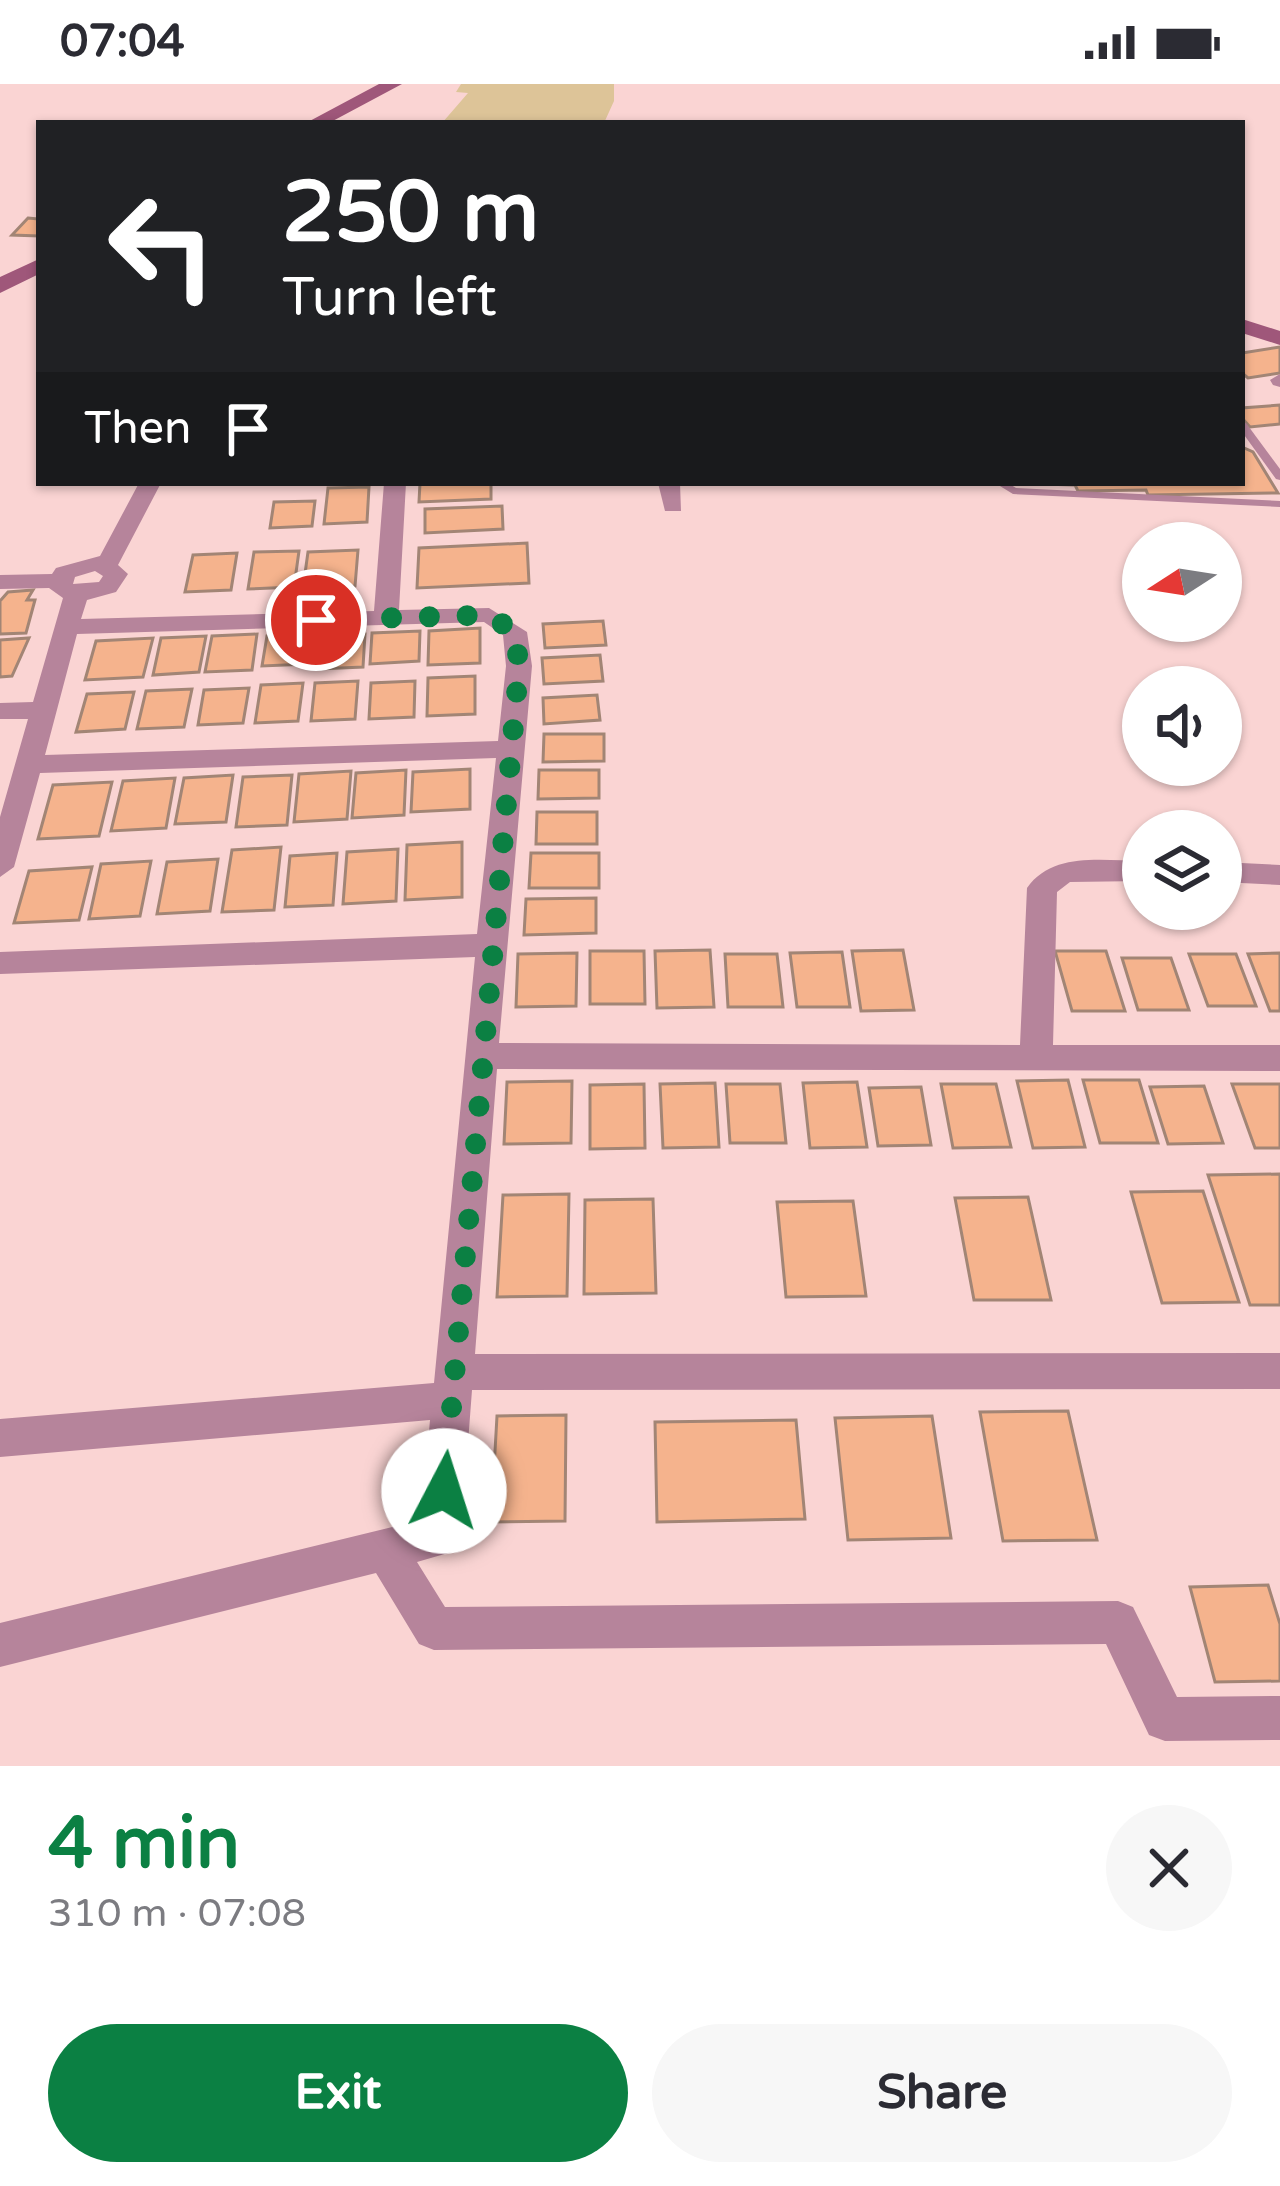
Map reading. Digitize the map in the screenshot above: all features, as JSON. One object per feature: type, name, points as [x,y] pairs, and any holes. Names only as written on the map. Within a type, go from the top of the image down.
[{"type":"street","points":[[321,120],[393,84]]},
{"type":"street","points":[[0,266],[36,266]]},
{"type":"street","points":[[0,286],[36,267]]},
{"type":"street","points":[[1245,327],[1280,338]]},
{"type":"street","points":[[98,564],[130,486]]},
{"type":"street","points":[[98,564],[148,486]]},
{"type":"street","points":[[386,617],[395,486]]},
{"type":"street","points":[[0,582],[99,592],[115,581],[114,569],[98,564]]},
{"type":"street","points":[[0,867],[67,627],[67,588]]},
{"type":"street","points":[[0,1645],[440,1536],[519,666],[515,632],[489,615],[67,627]]},
{"type":"street","points":[[0,711],[44,710]]},
{"type":"street","points":[[28,764],[510,749]]},
{"type":"street","points":[[1036,1058],[1042,888],[1064,872],[1122,871]]},
{"type":"street","points":[[1242,873],[1280,874]]},
{"type":"street","points":[[0,963],[491,945]]},
{"type":"street","points":[[481,1056],[1280,1058]]},
{"type":"street","points":[[0,1438],[453,1386],[1280,1371]]},
{"type":"street","points":[[386,1550],[434,1630],[1118,1622],[1165,1719],[1280,1718]]},
{"type":"lane","points":[[1245,429],[1280,477]]},
{"type":"lane","points":[[1005,486],[1013,491],[1280,504]]},
{"type":"shaded area","points":[[461,84],[614,84],[614,101],[605,120],[445,120],[468,93],[456,92]]},
{"type":"building","points":[[28,218],[36,219],[36,236],[12,235]]},
{"type":"building","points":[[1280,347],[1280,373],[1248,378],[1245,353]]},
{"type":"building","points":[[1280,405],[1280,424],[1250,427],[1245,408]]},
{"type":"building","points":[[1245,448],[1253,452],[1278,493],[1148,495],[1146,490],[1078,491],[1076,486],[1245,486]]},
{"type":"building","points":[[420,486],[491,486],[491,499],[419,502]]},
{"type":"building","points":[[369,487],[367,522],[324,524],[328,488]]},
{"type":"building","points":[[315,501],[312,526],[270,528],[274,502]]},
{"type":"building","points":[[502,506],[503,529],[425,533],[425,509]]},
{"type":"building","points":[[527,543],[529,583],[417,588],[419,548]]},
{"type":"building","points":[[358,550],[355,586],[303,588],[308,552]]},
{"type":"building","points":[[299,551],[294,587],[248,589],[254,552]]},
{"type":"building","points":[[237,553],[231,590],[185,592],[193,555]]},
{"type":"building","points":[[33,590],[27,600],[35,600],[26,633],[0,634],[0,601],[8,592]]},
{"type":"building","points":[[603,621],[606,645],[545,648],[543,624]]},
{"type":"building","points":[[480,628],[480,663],[428,665],[429,631]]},
{"type":"building","points":[[420,631],[419,661],[370,664],[372,633]]},
{"type":"building","points":[[257,634],[252,670],[205,672],[212,636]]},
{"type":"building","points":[[311,634],[308,664],[262,666],[267,636]]},
{"type":"building","points":[[365,634],[363,667],[318,669],[322,636]]},
{"type":"building","points":[[206,636],[199,672],[153,675],[161,638]]},
{"type":"building","points":[[29,638],[12,676],[0,677],[0,640]]},
{"type":"building","points":[[153,638],[143,677],[85,680],[96,641]]},
{"type":"building","points":[[600,655],[603,681],[544,684],[542,658]]},
{"type":"building","points":[[475,676],[475,714],[427,716],[428,678]]},
{"type":"building","points":[[358,681],[355,719],[311,721],[315,683]]},
{"type":"building","points":[[415,681],[414,717],[369,719],[371,683]]},
{"type":"building","points":[[303,683],[298,721],[255,723],[261,685]]},
{"type":"building","points":[[249,688],[243,723],[198,725],[204,690]]},
{"type":"building","points":[[192,689],[184,727],[137,729],[146,691]]},
{"type":"building","points":[[134,692],[125,729],[76,732],[87,694]]},
{"type":"building","points":[[597,695],[600,720],[544,724],[543,698]]},
{"type":"building","points":[[544,734],[604,734],[604,761],[543,762]]},
{"type":"building","points":[[470,769],[470,809],[411,812],[413,772]]},
{"type":"building","points":[[406,770],[404,815],[352,818],[356,773]]},
{"type":"building","points":[[539,770],[599,770],[599,798],[538,799]]},
{"type":"building","points":[[351,771],[347,819],[294,822],[299,774]]},
{"type":"building","points":[[233,775],[226,822],[175,824],[184,778]]},
{"type":"building","points":[[292,775],[287,825],[236,827],[243,777]]},
{"type":"building","points":[[175,778],[166,828],[111,831],[123,781]]},
{"type":"building","points":[[112,782],[99,836],[38,839],[53,785]]},
{"type":"building","points":[[537,812],[597,812],[597,844],[536,844]]},
{"type":"building","points":[[462,842],[462,897],[405,900],[407,845]]},
{"type":"building","points":[[281,847],[274,910],[222,912],[232,850]]},
{"type":"building","points":[[398,849],[396,901],[343,904],[347,852]]},
{"type":"building","points":[[337,853],[333,905],[285,907],[290,856]]},
{"type":"building","points":[[531,853],[599,853],[599,888],[529,888]]},
{"type":"building","points":[[218,859],[210,911],[157,914],[167,862]]},
{"type":"building","points":[[151,861],[140,916],[89,919],[101,864]]},
{"type":"building","points":[[92,867],[79,920],[14,923],[29,871]]},
{"type":"building","points":[[596,898],[596,933],[524,935],[526,899]]},
{"type":"building","points":[[710,950],[714,1007],[657,1008],[655,951]]},
{"type":"building","points":[[903,950],[914,1010],[861,1011],[852,951]]},
{"type":"building","points":[[590,951],[644,951],[645,1004],[590,1004]]},
{"type":"building","points":[[1055,951],[1106,951],[1125,1011],[1072,1011]]},
{"type":"building","points":[[842,952],[850,1007],[797,1007],[790,953]]},
{"type":"building","points":[[577,953],[576,1006],[516,1007],[518,954]]},
{"type":"building","points":[[1280,953],[1280,1011],[1270,1011],[1248,954]]},
{"type":"building","points":[[725,954],[777,954],[783,1007],[728,1007]]},
{"type":"building","points":[[1189,954],[1236,954],[1256,1006],[1208,1006]]},
{"type":"building","points":[[1122,958],[1171,958],[1189,1010],[1138,1010]]},
{"type":"building","points":[[1068,1080],[1085,1147],[1033,1148],[1017,1081]]},
{"type":"building","points":[[1083,1080],[1139,1080],[1158,1143],[1100,1143]]},
{"type":"building","points":[[572,1081],[571,1143],[504,1144],[507,1082]]},
{"type":"building","points":[[857,1082],[867,1147],[810,1148],[803,1083]]},
{"type":"building","points":[[715,1083],[719,1147],[663,1148],[660,1084]]},
{"type":"building","points":[[644,1084],[645,1148],[590,1149],[590,1085]]},
{"type":"building","points":[[726,1084],[780,1084],[786,1143],[730,1143]]},
{"type":"building","points":[[941,1084],[996,1084],[1011,1147],[953,1148]]},
{"type":"building","points":[[1232,1084],[1280,1084],[1280,1148],[1255,1148]]},
{"type":"building","points":[[1204,1086],[1223,1143],[1168,1144],[1150,1087]]},
{"type":"building","points":[[921,1087],[931,1145],[878,1146],[869,1088]]},
{"type":"building","points":[[1280,1174],[1280,1305],[1250,1305],[1208,1175]]},
{"type":"building","points":[[1203,1191],[1239,1302],[1162,1303],[1131,1192]]},
{"type":"building","points":[[569,1194],[567,1296],[497,1297],[503,1195]]},
{"type":"building","points":[[1028,1197],[1051,1300],[974,1300],[955,1198]]},
{"type":"building","points":[[653,1199],[656,1293],[584,1294],[585,1200]]},
{"type":"building","points":[[853,1201],[866,1296],[786,1297],[777,1202]]},
{"type":"building","points":[[1068,1411],[1097,1540],[1003,1541],[980,1412]]},
{"type":"building","points":[[566,1415],[565,1521],[491,1522],[497,1416]]},
{"type":"building","points":[[932,1416],[951,1538],[848,1540],[835,1418]]},
{"type":"building","points":[[796,1420],[805,1519],[657,1522],[655,1422]]},
{"type":"building","points":[[1268,1585],[1280,1624],[1280,1681],[1215,1682],[1190,1587]]},
{"type":"route","points":[[316,620],[489,615],[515,632],[519,666],[444,1491]]}]
